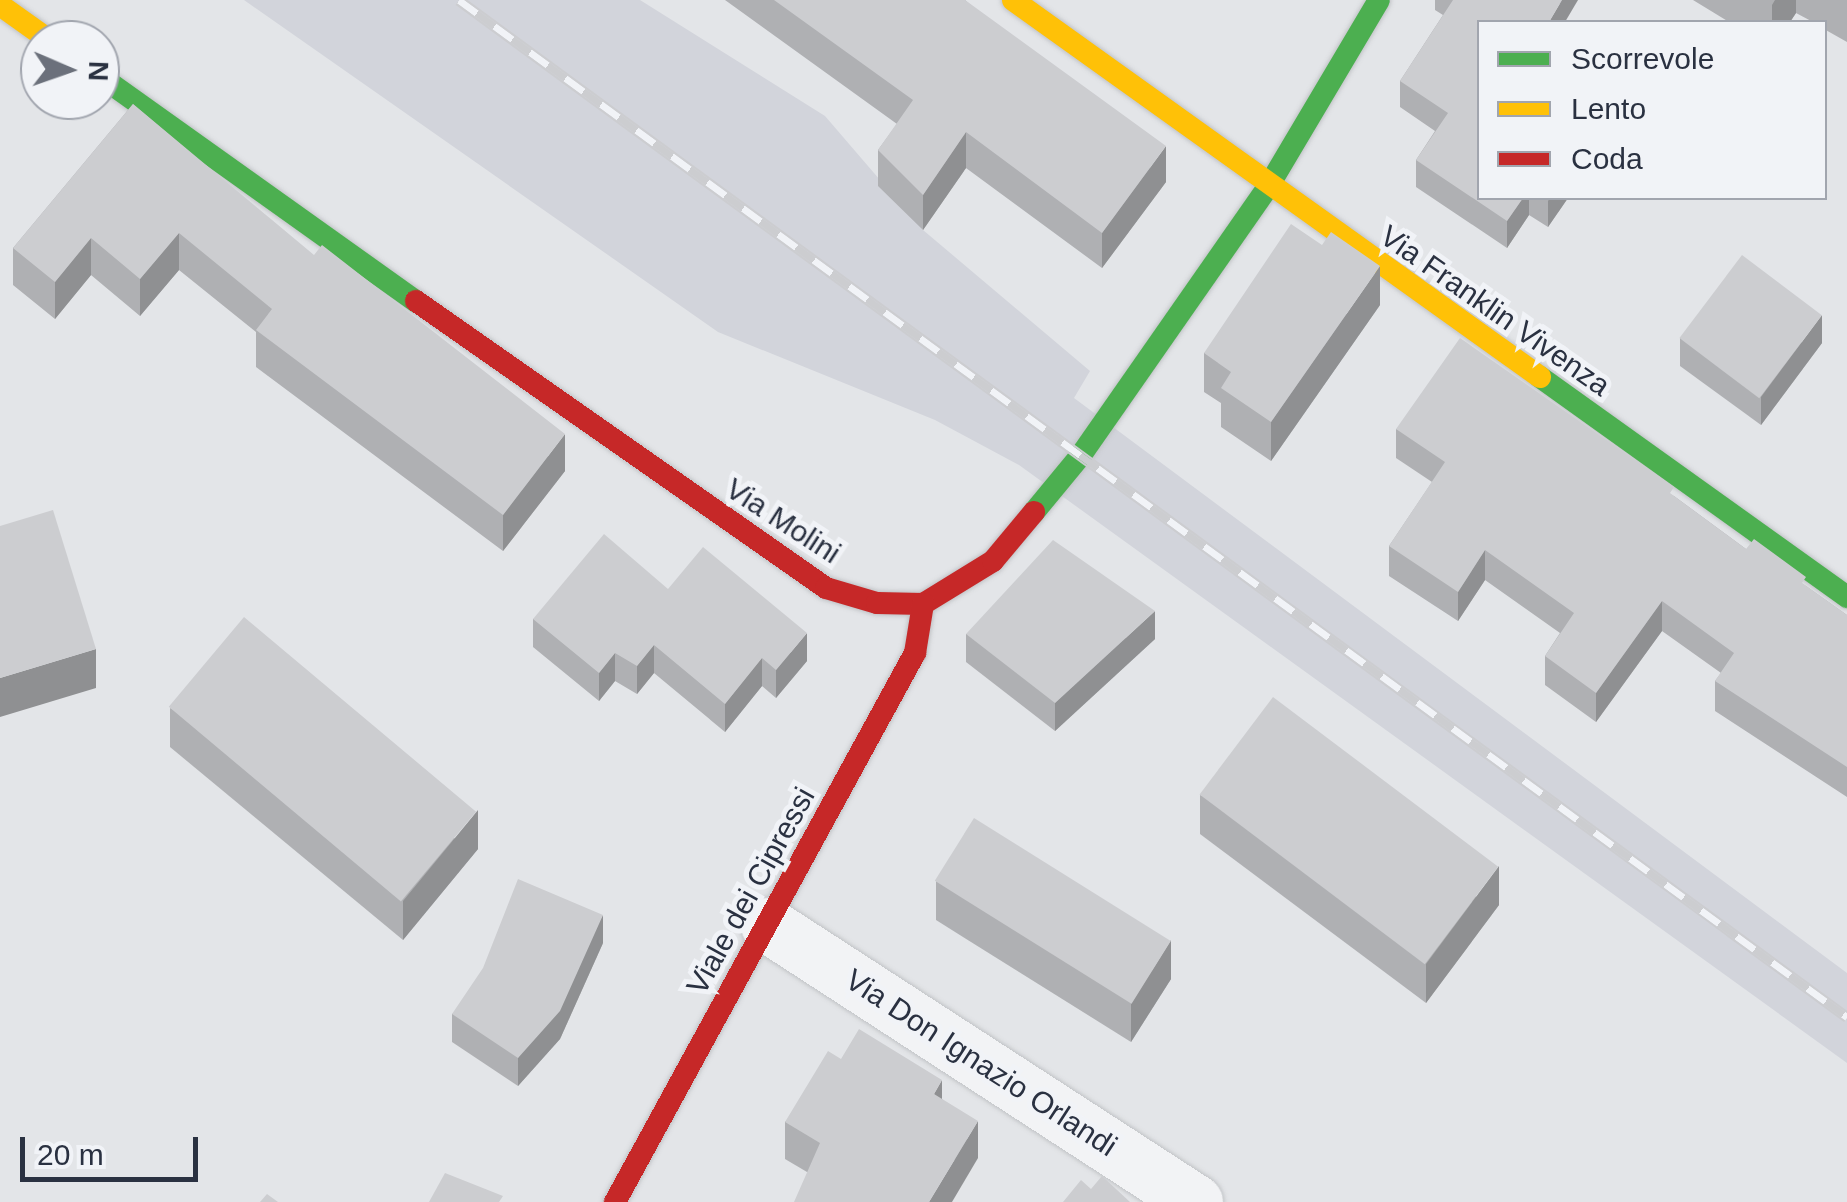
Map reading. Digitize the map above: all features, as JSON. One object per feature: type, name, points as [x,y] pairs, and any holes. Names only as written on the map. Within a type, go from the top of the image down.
[{"type":"main road","name":"Via Franklin Vivenza","points":[[1013,0],[1268,187],[1847,597]]},
{"type":"main road","points":[[923,604],[994,562],[1024,530],[1268,187],[1379,0]]},
{"type":"main road","points":[[0,5],[21,20]]},
{"type":"main road","name":"Via Molini","points":[[120,90],[786,565],[826,588],[876,602],[923,604]]},
{"type":"main road","name":"Viale dei Cipressi","points":[[615,1202],[915,652],[923,604]]},
{"type":"street","name":"Via Don Ignazio Orlandi","points":[[768,925],[1195,1202]]},
{"type":"shaded area","points":[[244,0],[640,0],[825,116],[923,230],[1090,371],[1074,398],[1847,973],[1847,1063],[1019,465],[935,420],[718,332]]},
{"type":"building","points":[[774,0],[965,0],[1166,146],[1102,233],[966,132],[923,195],[878,150],[913,100]]},
{"type":"building","points":[[1453,0],[1562,0],[1550,20],[1477,20],[1477,200],[1522,200],[1507,221],[1416,160],[1448,113],[1400,81]]},
{"type":"building","points":[[133,104],[314,255],[322,245],[565,434],[503,515],[256,330],[272,309],[179,233],[140,279],[91,238],[55,282],[13,248]]},
{"type":"building","points":[[1291,224],[1322,245],[1331,232],[1380,266],[1271,422],[1221,388],[1231,372],[1204,353]]},
{"type":"building","points":[[1742,255],[1822,315],[1759,398],[1679,338]]},
{"type":"building","points":[[1460,338],[1674,487],[1670,493],[1746,549],[1754,539],[1806,577],[1802,583],[1847,615],[1847,767],[1715,681],[1734,653],[1662,601],[1596,693],[1545,656],[1574,613],[1485,550],[1458,592],[1389,546],[1445,462],[1396,429]]},
{"type":"building","points":[[53,510],[96,649],[0,678],[0,526]]},
{"type":"building","points":[[604,534],[668,589],[703,547],[807,633],[776,670],[762,658],[725,704],[654,645],[637,666],[615,653],[599,673],[533,619]]},
{"type":"building","points":[[1053,540],[1155,611],[1055,703],[966,634]]},
{"type":"building","points":[[244,617],[476,812],[401,901],[169,707]]},
{"type":"building","points":[[1273,697],[1498,867],[1425,964],[1200,794]]},
{"type":"building","points":[[974,818],[1171,941],[1132,1004],[935,881]]},
{"type":"building","points":[[518,879],[603,915],[560,1011],[518,1058],[452,1014],[483,968]]},
{"type":"building","points":[[859,1029],[942,1080],[934,1094],[978,1121],[929,1202],[794,1202],[820,1143],[785,1122],[828,1051],[841,1059]]},
{"type":"building","points":[[445,1173],[503,1196],[499,1202],[429,1202]]},
{"type":"building","points":[[1102,1176],[1130,1202],[1063,1202],[1081,1180],[1091,1189]]},
{"type":"building","points":[[267,1194],[278,1202],[260,1202]]},
{"type":"railway","points":[[459,0],[1847,1017]]},
{"type":"traffic: fast","points":[[1034,512],[1081,455],[1268,187],[1379,0]]},
{"type":"traffic: fast","points":[[120,90],[416,301]]},
{"type":"traffic: fast","points":[[1540,377],[1847,597]]},
{"type":"traffic: slow","points":[[1013,0],[1540,377]]},
{"type":"traffic: slow","points":[[0,5],[21,20]]},
{"type":"traffic: jam","points":[[416,301],[826,588],[877,603],[923,604],[993,561],[1034,512]]},
{"type":"traffic: jam","points":[[615,1202],[915,653],[923,604]]}]
